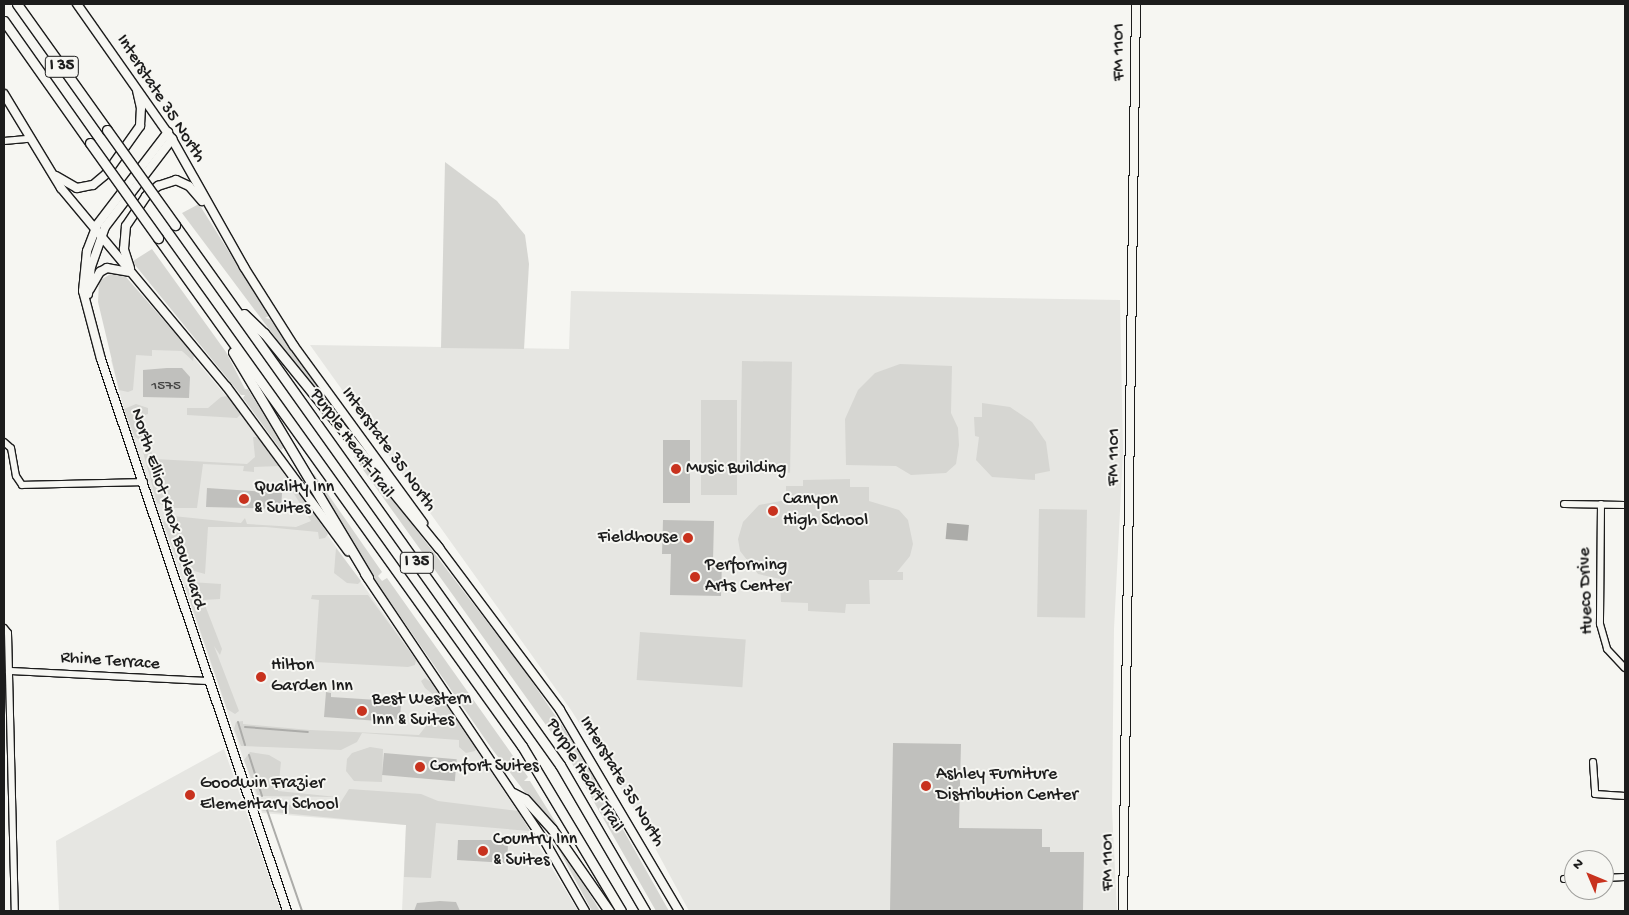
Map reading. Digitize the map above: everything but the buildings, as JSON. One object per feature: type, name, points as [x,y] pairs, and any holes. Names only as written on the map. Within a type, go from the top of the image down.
[{"type":"highway","name":"Purple Heart Trail","points":[[17,4],[560,765],[645,911]]},
{"type":"highway","name":"Purple Heart Trail","points":[[4,21],[224,332],[522,746],[621,911]]},
{"type":"highway","points":[[230,301],[264,333],[439,548]]},
{"type":"highway","points":[[224,332],[368,578]]},
{"type":"highway","points":[[513,792],[524,799],[552,829],[609,911]]},
{"type":"main road","name":"Interstate 35 North","points":[[77,4],[170,135],[210,210],[294,346],[414,508],[439,548],[560,710],[679,911]]},
{"type":"main road","name":"FM 1101","points":[[1123,911],[1136,4]]},
{"type":"main road","points":[[49,170],[77,188],[93,185],[106,174],[140,126],[140,98],[131,78]]},
{"type":"main road","points":[[4,94],[49,170],[97,234],[133,274],[259,428],[368,578],[513,792],[585,911]]},
{"type":"main road","name":"North Elliot Knox Boulevard","points":[[170,135],[97,234],[84,268],[86,297],[98,350],[287,911]]},
{"type":"main road","points":[[133,274],[124,249],[126,226],[158,186],[168,181],[183,182],[210,210]]},
{"type":"main road","points":[[86,297],[100,272],[108,268],[120,268],[133,274]]},
{"type":"street","points":[[4,141],[29,139]]},
{"type":"street","points":[[4,442],[12,448],[16,476],[22,484],[144,482]]},
{"type":"street","points":[[1564,504],[1625,505]]},
{"type":"street","name":"Hueco Drive","points":[[1600,504],[1600,624],[1607,649],[1625,668]]},
{"type":"street","points":[[4,628],[9,670],[15,911]]},
{"type":"street","name":"Rhine Terrace","points":[[9,670],[209,681]]},
{"type":"street","points":[[1593,762],[1595,794],[1625,796]]},
{"type":"shaded area","points":[[445,162],[497,201],[525,235],[529,264],[524,349],[441,348]]},
{"type":"shaded area","points":[[199,204],[269,316],[265,318],[270,319],[324,393],[320,397],[182,213]]},
{"type":"shaded area","points":[[152,249],[226,352],[245,389],[248,389],[284,447],[281,450],[243,398],[245,395],[241,395],[135,265],[133,261]]},
{"type":"shaded area","points":[[114,272],[126,277],[194,355],[193,361],[182,351],[152,350],[152,356],[136,355],[133,390],[128,392],[119,390],[98,302],[99,281]]},
{"type":"shaded area","name":"Canyon High School","points":[[571,291],[1120,300],[1123,452],[1114,629],[1112,810],[1117,911],[689,911],[634,809],[571,710],[310,345],[569,349]]},
{"type":"shaded area","points":[[173,333],[242,415],[418,662],[520,815],[578,911],[402,911],[406,825],[262,813],[126,417],[111,360]]},
{"type":"shaded area","points":[[742,361],[792,362],[790,473],[740,472]]},
{"type":"shaded area","points":[[900,364],[952,366],[951,413],[958,428],[959,445],[956,464],[946,473],[911,475],[896,466],[846,465],[845,419],[858,390],[875,373]]},
{"type":"shaded area","points":[[228,396],[241,414],[237,418],[187,415],[187,408],[208,408],[221,397]]},
{"type":"shaded area","points":[[701,400],[737,400],[737,495],[701,495]]},
{"type":"shaded area","points":[[982,403],[1010,407],[1032,422],[1046,442],[1050,471],[1035,474],[1035,480],[992,477],[976,460],[979,437],[975,436],[974,417],[982,417]]},
{"type":"shaded area","points":[[136,404],[148,408],[148,414],[139,417],[147,433],[140,440],[135,437],[124,409]]},
{"type":"shaded area","points":[[253,437],[259,437],[279,466],[254,467],[254,472],[243,471],[244,466],[203,464],[197,508],[171,508],[157,503],[143,452],[151,451],[155,459],[247,464],[255,457]]},
{"type":"shaded area","points":[[358,454],[524,670],[576,746],[669,911],[656,911],[566,753],[354,457]]},
{"type":"shaded area","points":[[314,474],[382,572],[378,576],[382,581],[387,578],[528,777],[524,781],[530,781],[574,852],[572,854],[492,749],[375,580],[310,475]]},
{"type":"shaded area","points":[[850,479],[850,487],[869,487],[869,501],[899,510],[908,520],[913,544],[910,556],[897,572],[903,572],[903,580],[869,580],[870,604],[846,604],[845,613],[808,611],[808,603],[781,602],[780,579],[758,574],[740,551],[738,539],[743,522],[759,505],[786,500],[786,486],[803,486],[803,480]]},
{"type":"shaded area","points":[[286,481],[292,482],[328,534],[325,538],[319,539],[318,532],[266,527],[208,527],[205,574],[180,567],[163,522],[173,516],[241,523],[245,518],[247,524],[296,527],[311,521]]},
{"type":"shaded area","points":[[1039,509],[1087,510],[1085,618],[1037,617]]},
{"type":"shaded area","points":[[947,523],[969,525],[968,541],[946,539]]},
{"type":"shaded area","points":[[336,548],[361,581],[358,584],[347,583],[334,573]]},
{"type":"shaded area","points":[[190,582],[221,584],[220,599],[203,600],[222,649],[220,655],[214,646],[239,711],[235,714],[227,709],[185,586]]},
{"type":"shaded area","points":[[312,595],[368,595],[416,660],[415,665],[408,667],[315,662],[319,600],[311,599]]},
{"type":"shaded area","points":[[640,632],[746,639],[742,687],[637,680]]},
{"type":"shaded area","points":[[425,678],[435,685],[477,746],[475,751],[466,753],[459,747],[459,740],[362,733],[357,742],[341,750],[241,746],[234,729],[236,722],[243,721],[243,724],[310,730],[419,735],[433,717],[429,713],[436,707],[431,705],[440,700],[425,688],[421,681]]},
{"type":"shaded area","points":[[370,747],[383,749],[382,782],[354,781],[346,771],[347,759],[352,753]]},
{"type":"shaded area","name":"Goodwin Frazier Elementary School","points":[[224,749],[281,911],[59,911],[56,841]]},
{"type":"shaded area","points":[[250,752],[269,755],[281,762],[278,791],[337,797],[258,796],[244,760]]},
{"type":"shaded area","points":[[349,789],[421,794],[438,801],[518,811],[530,831],[436,823],[431,878],[404,877],[406,825],[262,811],[265,806],[278,804],[337,808]]},
{"type":"shaded area","points":[[552,837],[588,891],[600,911],[592,911]]},
{"type":"waterway","points":[[238,722],[245,745]]},
{"type":"waterway","points":[[245,727],[308,732]]},
{"type":"waterway","points":[[249,755],[262,796]]},
{"type":"waterway","points":[[266,807],[302,911]]},
{"type":"place","name":"Music Building","points":[[676,469]]},
{"type":"place","name":"Quality Inn & Suites","points":[[244,499]]},
{"type":"place","name":"Canyon High School","points":[[773,511]]},
{"type":"place","name":"Fieldhouse","points":[[688,538]]},
{"type":"place","name":"Performing Arts Center","points":[[695,577]]},
{"type":"place","name":"Hilton Garden Inn","points":[[261,677]]},
{"type":"place","name":"Best Western Inn & Suites","points":[[362,711]]},
{"type":"place","name":"Comfort Suites","points":[[420,767]]},
{"type":"place","name":"Ashley Furniture Distribution Center","points":[[926,786]]},
{"type":"place","name":"Goodwin Frazier Elementary School","points":[[190,795]]},
{"type":"place","name":"Country Inn & Suites","points":[[483,851]]}]
